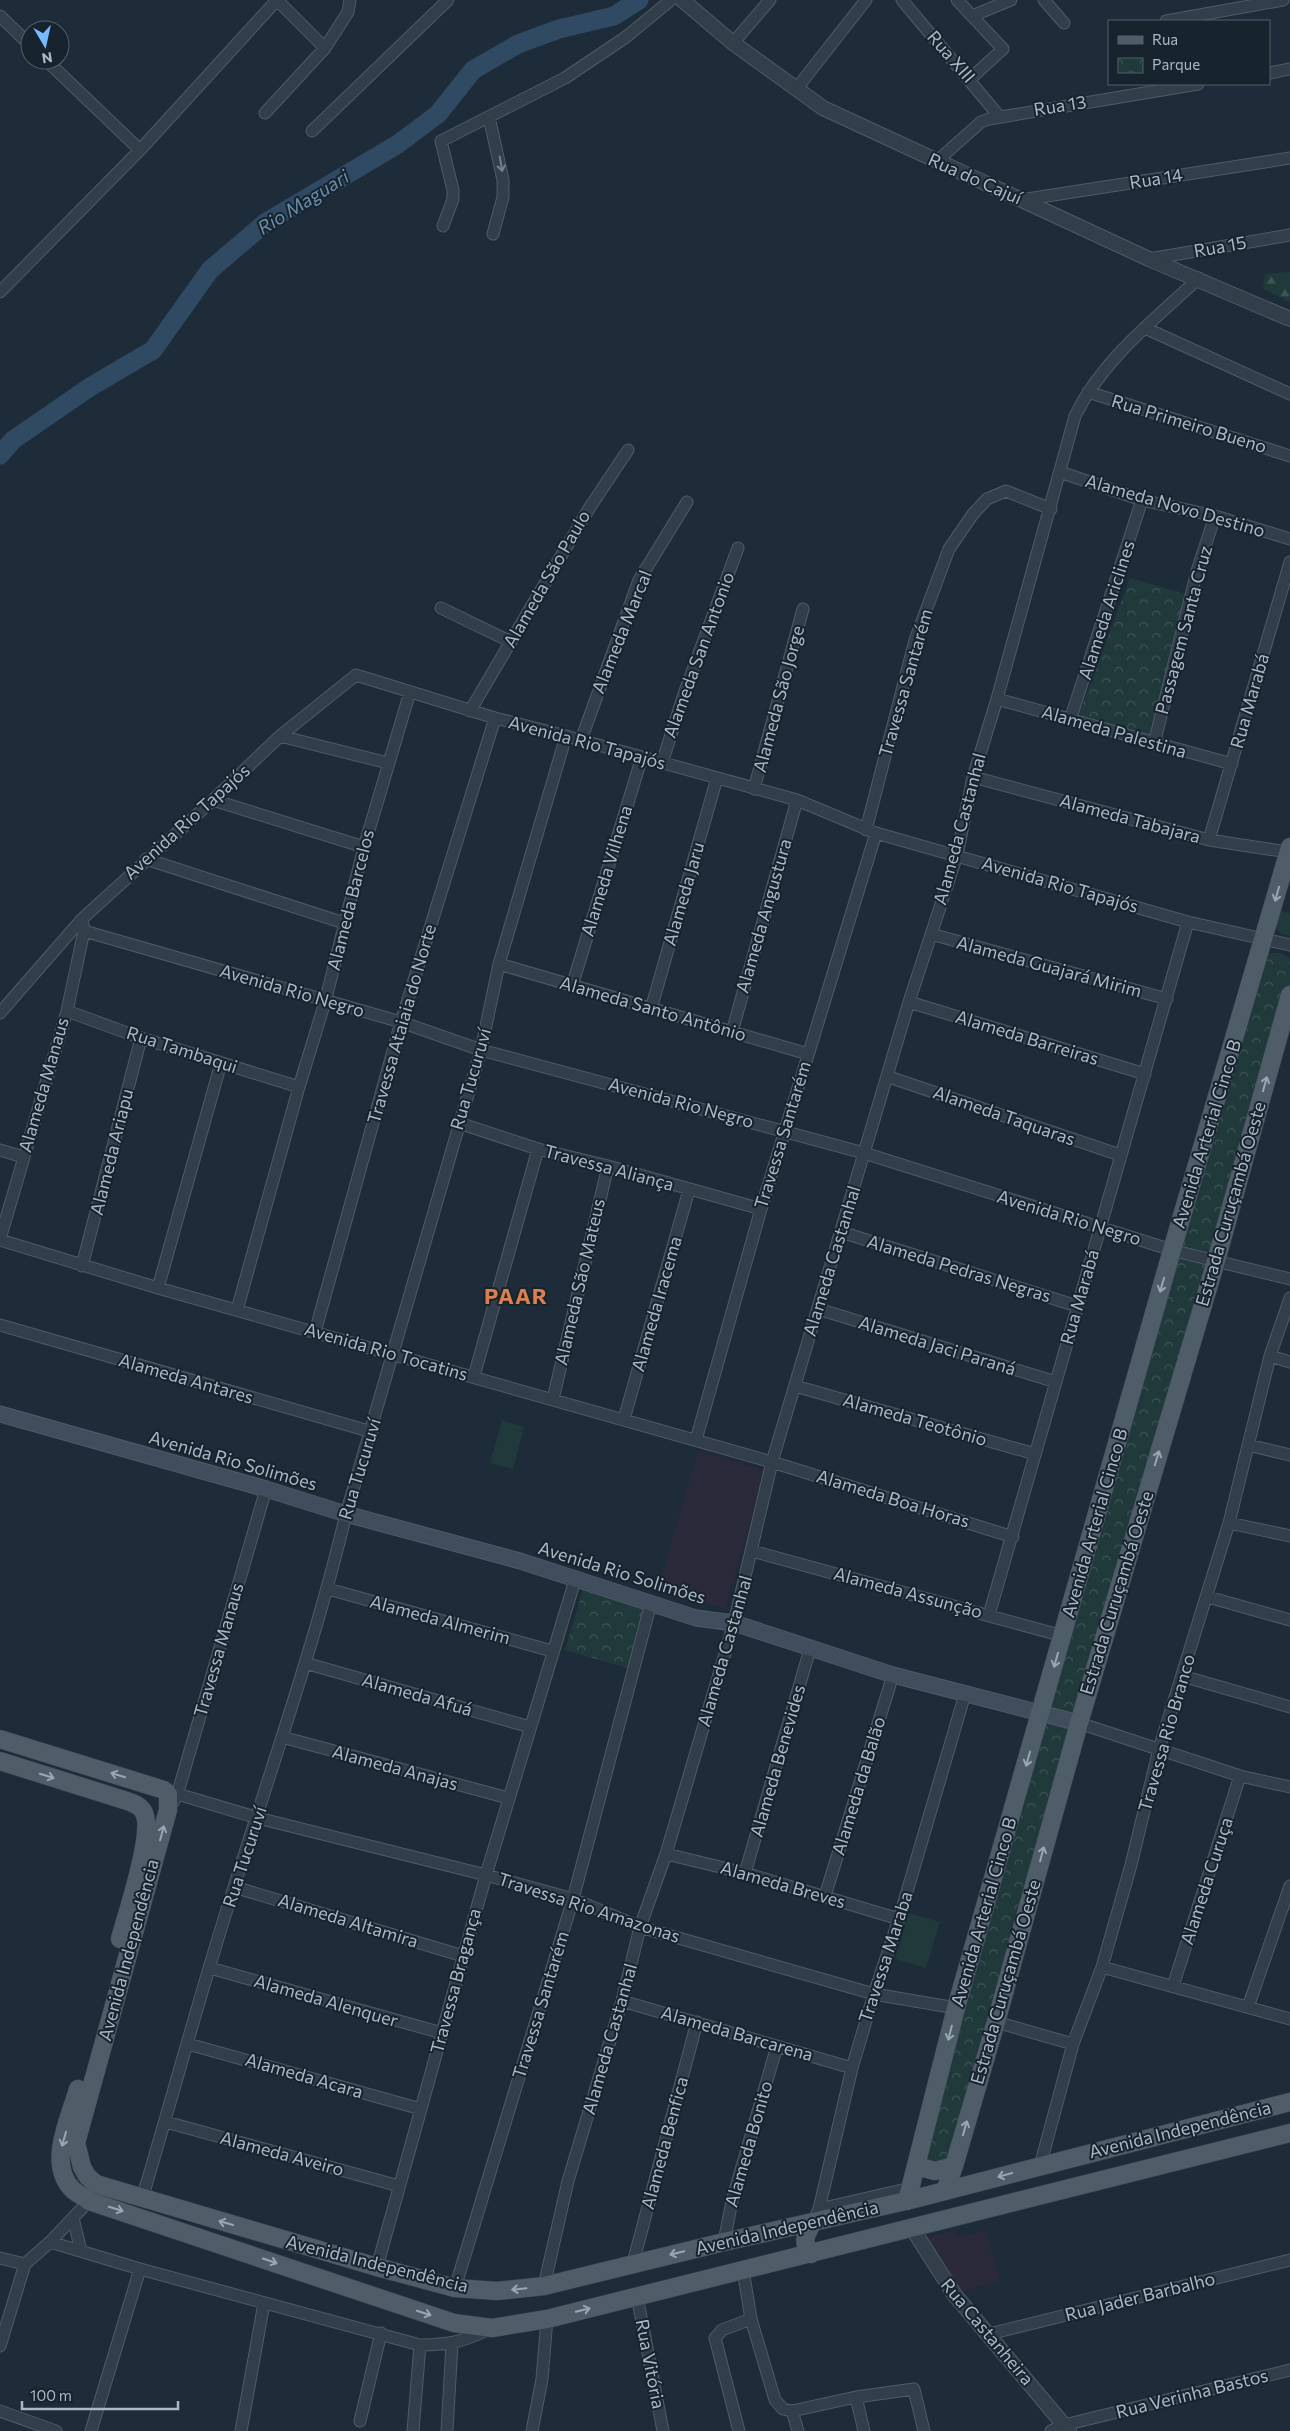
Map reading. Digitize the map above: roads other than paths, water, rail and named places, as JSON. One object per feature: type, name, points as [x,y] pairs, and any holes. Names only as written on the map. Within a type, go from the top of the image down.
[{"type":"main road","name":"Avenida Arterial Cinco B","points":[[909,2194],[956,2008],[1172,1250],[1264,941],[1289,850]]},
{"type":"main road","name":"Estrada Curuçambá Oeste","points":[[945,2191],[996,2022],[1079,1723],[1216,1261],[1290,994]]},
{"type":"main road","name":"Avenida Rio Solimões","points":[[0,1414],[266,1489],[346,1514],[511,1558],[696,1618],[734,1623],[893,1675],[1079,1723]]},
{"type":"main road","points":[[0,1740],[170,1798]]},
{"type":"main road","name":"Avenida Independência","points":[[0,1761],[127,1801],[143,1811],[147,1821],[145,1847],[60,2152],[65,2178],[72,2189],[89,2201],[445,2320],[492,2328],[547,2319],[1290,2133]]},
{"type":"main road","name":"Avenida Independência","points":[[170,1798],[76,2144],[82,2167],[87,2176],[96,2184],[377,2267],[455,2288],[497,2291],[544,2286],[724,2242],[816,2216],[909,2194],[945,2191],[1290,2102]]},
{"type":"main road","points":[[916,2166],[935,2171],[954,2166]]},
{"type":"main road","points":[[811,2254],[806,2249],[804,2239],[816,2216]]},
{"type":"street","points":[[0,292],[140,150],[277,0],[325,48]]},
{"type":"street","points":[[265,113],[325,48],[348,12],[350,0]]},
{"type":"street","points":[[312,131],[448,0]]},
{"type":"street","points":[[443,226],[453,199],[453,190],[441,141],[565,78],[618,42],[671,0]]},
{"type":"street","name":"Rua do Cajuí","points":[[682,0],[733,43],[824,108],[936,162],[1290,319]]},
{"type":"street","points":[[733,43],[770,0]]},
{"type":"street","points":[[797,88],[866,0]]},
{"type":"street","name":"Rua XIII","points":[[902,0],[999,116]]},
{"type":"street","points":[[957,0],[1003,50],[970,79]]},
{"type":"street","points":[[972,16],[1011,0]]},
{"type":"street","points":[[1044,0],[1064,23]]},
{"type":"street","points":[[1172,20],[1283,0]]},
{"type":"street","points":[[0,16],[20,35]]},
{"type":"street","points":[[1270,73],[1290,69]]},
{"type":"street","points":[[56,70],[140,150]]},
{"type":"street","name":"Rua 13","points":[[936,162],[981,122],[999,116],[1192,85]]},
{"type":"street","points":[[490,117],[503,180],[503,197],[494,234]]},
{"type":"street","name":"Rua 14","points":[[1022,200],[1290,158]]},
{"type":"street","name":"Rua 15","points":[[1149,258],[1290,235]]},
{"type":"street","name":"Alameda Castanhal","points":[[544,2286],[568,2182],[622,2001],[640,1927],[666,1854],[734,1623],[772,1462],[864,1153],[889,1077],[909,1002],[957,855],[973,777],[1051,509],[1075,416],[1088,392],[1112,362],[1145,328],[1199,278]]},
{"type":"street","points":[[1145,328],[1290,394]]},
{"type":"street","name":"Rua Primeiro Bueno","points":[[1088,392],[1290,456]]},
{"type":"street","name":"Alameda São Paulo","points":[[470,711],[590,507],[628,450]]},
{"type":"street","name":"Alameda Novo Destino","points":[[1060,472],[1142,500],[1215,516],[1290,539]]},
{"type":"street","name":"Travessa Santarém","points":[[696,1440],[871,831],[915,640],[949,549],[958,533],[987,499],[1006,491],[1051,509]]},
{"type":"street","name":"Alameda Ariclines","points":[[1070,720],[1142,500]]},
{"type":"street","name":"Alameda Marcal","points":[[581,740],[639,580],[687,502]]},
{"type":"street","name":"Passagem Santa Cruz","points":[[1154,744],[1197,571],[1215,516]]},
{"type":"street","name":"Alameda San Antonio","points":[[662,762],[685,691],[738,548]]},
{"type":"street","name":"Rua Marabá","points":[[1209,840],[1290,562]]},
{"type":"street","points":[[440,608],[511,642]]},
{"type":"street","name":"Alameda São Jorge","points":[[754,789],[803,609]]},
{"type":"street","name":"Avenida Rio Tapajós","points":[[0,1013],[82,919],[213,800],[280,736],[356,675],[470,711],[797,800],[871,831],[1188,922],[1264,941],[1290,945]]},
{"type":"street","name":"Alameda Barcelos","points":[[237,1310],[299,1087],[325,1002],[364,847],[410,692]]},
{"type":"street","name":"Alameda Palestina","points":[[997,699],[1154,744],[1232,764]]},
{"type":"street","name":"Travessa Ataiaia do Norte","points":[[316,1332],[401,1022],[496,718]]},
{"type":"street","points":[[280,736],[388,763]]},
{"type":"street","name":"Rua Tucuruví","points":[[142,2199],[234,1887],[258,1818],[328,1589],[346,1514],[372,1432],[481,1050],[499,964],[566,736]]},
{"type":"street","name":"Alameda Vilhena","points":[[572,986],[642,757]]},
{"type":"street","name":"Alameda Tabajara","points":[[973,777],[1209,840],[1289,850]]},
{"type":"street","name":"Alameda Jaru","points":[[651,1009],[717,778]]},
{"type":"street","points":[[213,800],[364,847]]},
{"type":"street","name":"Alameda Angustura","points":[[732,1032],[797,800]]},
{"type":"street","points":[[146,859],[344,923]]},
{"type":"street","points":[[82,919],[84,931]]},
{"type":"street","name":"Rua Marabá","points":[[990,1615],[1188,922]]},
{"type":"street","name":"Avenida Rio Negro","points":[[84,931],[325,1002],[401,1022],[481,1050],[785,1130],[864,1153],[1172,1250],[1290,1279]]},
{"type":"street","name":"Alameda Manaus","points":[[0,1240],[67,1011],[84,931]]},
{"type":"street","name":"Alameda Guajará Mirim","points":[[931,934],[1167,999]]},
{"type":"street","name":"Alameda Santo Antônio","points":[[499,964],[808,1054]]},
{"type":"street","name":"Alameda Barreiras","points":[[909,1002],[1145,1074]]},
{"type":"street","name":"Rua Tambaqui","points":[[67,1011],[141,1038],[299,1087]]},
{"type":"street","name":"Alameda Ariapu","points":[[82,1266],[141,1038]]},
{"type":"street","points":[[158,1288],[221,1063]]},
{"type":"street","name":"Alameda Taquaras","points":[[889,1077],[1120,1155]]},
{"type":"street","name":"Travessa Aliança","points":[[459,1123],[538,1149],[608,1166],[761,1209]]},
{"type":"street","points":[[474,1376],[538,1149]]},
{"type":"street","points":[[0,1150],[23,1157]]},
{"type":"street","name":"Alameda São Mateus","points":[[553,1399],[608,1166]]},
{"type":"street","name":"Alameda Iracema","points":[[624,1418],[689,1190]]},
{"type":"street","name":"Alameda Pedras Negras","points":[[841,1232],[1077,1306]]},
{"type":"street","name":"Avenida Rio Tocatins","points":[[0,1240],[158,1288],[624,1418],[772,1462]]},
{"type":"street","name":"Travessa Rio Branco","points":[[1040,2166],[1073,2044],[1102,1967],[1131,1865],[1159,1749],[1208,1597],[1229,1522],[1270,1356],[1290,1298]]},
{"type":"street","name":"Alameda Jaci Paraná","points":[[818,1309],[1056,1382]]},
{"type":"street","name":"Alameda Antares","points":[[0,1325],[372,1432]]},
{"type":"street","points":[[1270,1356],[1290,1362]]},
{"type":"street","name":"Alameda Teotônio","points":[[795,1386],[1035,1454]]},
{"type":"street","points":[[1248,1445],[1290,1455]]},
{"type":"street","name":"Alameda Boa Horas","points":[[772,1462],[1013,1537]]},
{"type":"street","name":"Travessa Manaus","points":[[170,1798],[266,1489]]},
{"type":"street","points":[[1229,1522],[1290,1536]]},
{"type":"street","name":"Alameda Assunção","points":[[752,1551],[1063,1636]]},
{"type":"street","name":"Travessa Bragança","points":[[377,2267],[486,1874],[575,1580]]},
{"type":"street","name":"Alameda Almerim","points":[[328,1589],[552,1651]]},
{"type":"street","points":[[1208,1597],[1290,1620]]},
{"type":"street","name":"Travessa Santarém","points":[[455,2288],[573,1899],[651,1603]]},
{"type":"street","name":"Alameda Benevides","points":[[745,1873],[810,1649]]},
{"type":"street","name":"Alameda Afuá","points":[[305,1663],[530,1727]]},
{"type":"street","name":"Alameda da Balão","points":[[824,1896],[893,1675]]},
{"type":"street","points":[[1182,1676],[1290,1707]]},
{"type":"street","name":"Travessa Maraba","points":[[816,2216],[852,2068],[874,1994],[900,1919],[965,1694]]},
{"type":"street","name":"Avenida Rio Solimões","points":[[1079,1723],[1240,1776],[1290,1788]]},
{"type":"street","name":"Alameda Anajas","points":[[282,1737],[508,1798]]},
{"type":"street","name":"Alameda Curuça","points":[[1173,1986],[1240,1776]]},
{"type":"street","name":"Travessa Rio Amazonas","points":[[170,1798],[486,1874],[573,1899],[640,1927],[874,1994],[956,2008]]},
{"type":"street","name":"Alameda Breves","points":[[666,1854],[745,1873],[900,1919]]},
{"type":"street","points":[[1248,2007],[1290,1886]]},
{"type":"street","name":"Alameda Altamira","points":[[234,1887],[463,1956]]},
{"type":"street","points":[[1102,1967],[1290,2019]]},
{"type":"street","name":"Alameda Alenquer","points":[[210,1968],[442,2033]]},
{"type":"street","name":"Alameda Barcarena","points":[[622,2001],[852,2068]]},
{"type":"street","name":"Alameda Benfica","points":[[633,2263],[697,2022]]},
{"type":"street","points":[[996,2022],[1073,2044]]},
{"type":"street","name":"Alameda Acara","points":[[188,2044],[421,2109]]},
{"type":"street","name":"Alameda Bonito","points":[[724,2242],[732,2201],[777,2046]]},
{"type":"street","name":"Alameda Aveiro","points":[[166,2122],[399,2186]]},
{"type":"street","points":[[0,2346],[25,2264],[50,2242],[89,2201]]},
{"type":"street","points":[[73,2218],[81,2251]]},
{"type":"street","name":"Rua Castanheira","points":[[912,2228],[954,2294],[971,2316],[989,2334],[1067,2428]]},
{"type":"street","points":[[50,2242],[140,2269],[420,2345],[452,2344],[465,2341],[492,2328]]},
{"type":"street","points":[[0,2258],[25,2264]]},
{"type":"street","name":"Rua Jader Barbalho","points":[[989,2334],[1290,2260]]},
{"type":"street","points":[[91,2431],[140,2269]]},
{"type":"street","points":[[743,2270],[751,2319],[775,2400],[783,2410],[792,2411],[856,2397],[914,2389],[918,2398],[919,2412],[924,2431]]},
{"type":"street","name":"Rua Vitória","points":[[637,2296],[663,2431]]},
{"type":"street","points":[[241,2431],[264,2303]]},
{"type":"street","points":[[532,2431],[542,2379],[547,2319]]},
{"type":"street","points":[[739,2431],[715,2338],[722,2330],[751,2319]]},
{"type":"street","points":[[360,2421],[381,2333]]},
{"type":"street","points":[[447,2431],[452,2344]]},
{"type":"street","points":[[413,2431],[420,2345]]},
{"type":"street","name":"Rua Verinha Bastos","points":[[1051,2431],[1290,2370]]},
{"type":"street","points":[[856,2397],[864,2431]]},
{"type":"street","points":[[0,2411],[56,2431]]},
{"type":"street","points":[[792,2411],[798,2431]]},
{"type":"waterway","name":"Rio Maguari","points":[[0,455],[13,440],[90,387],[153,350],[210,270],[265,223],[398,144],[438,114],[473,70],[518,44],[559,29],[614,16],[639,0]]},
{"type":"district","name":"PAAR","points":[[516,1296]]}]
